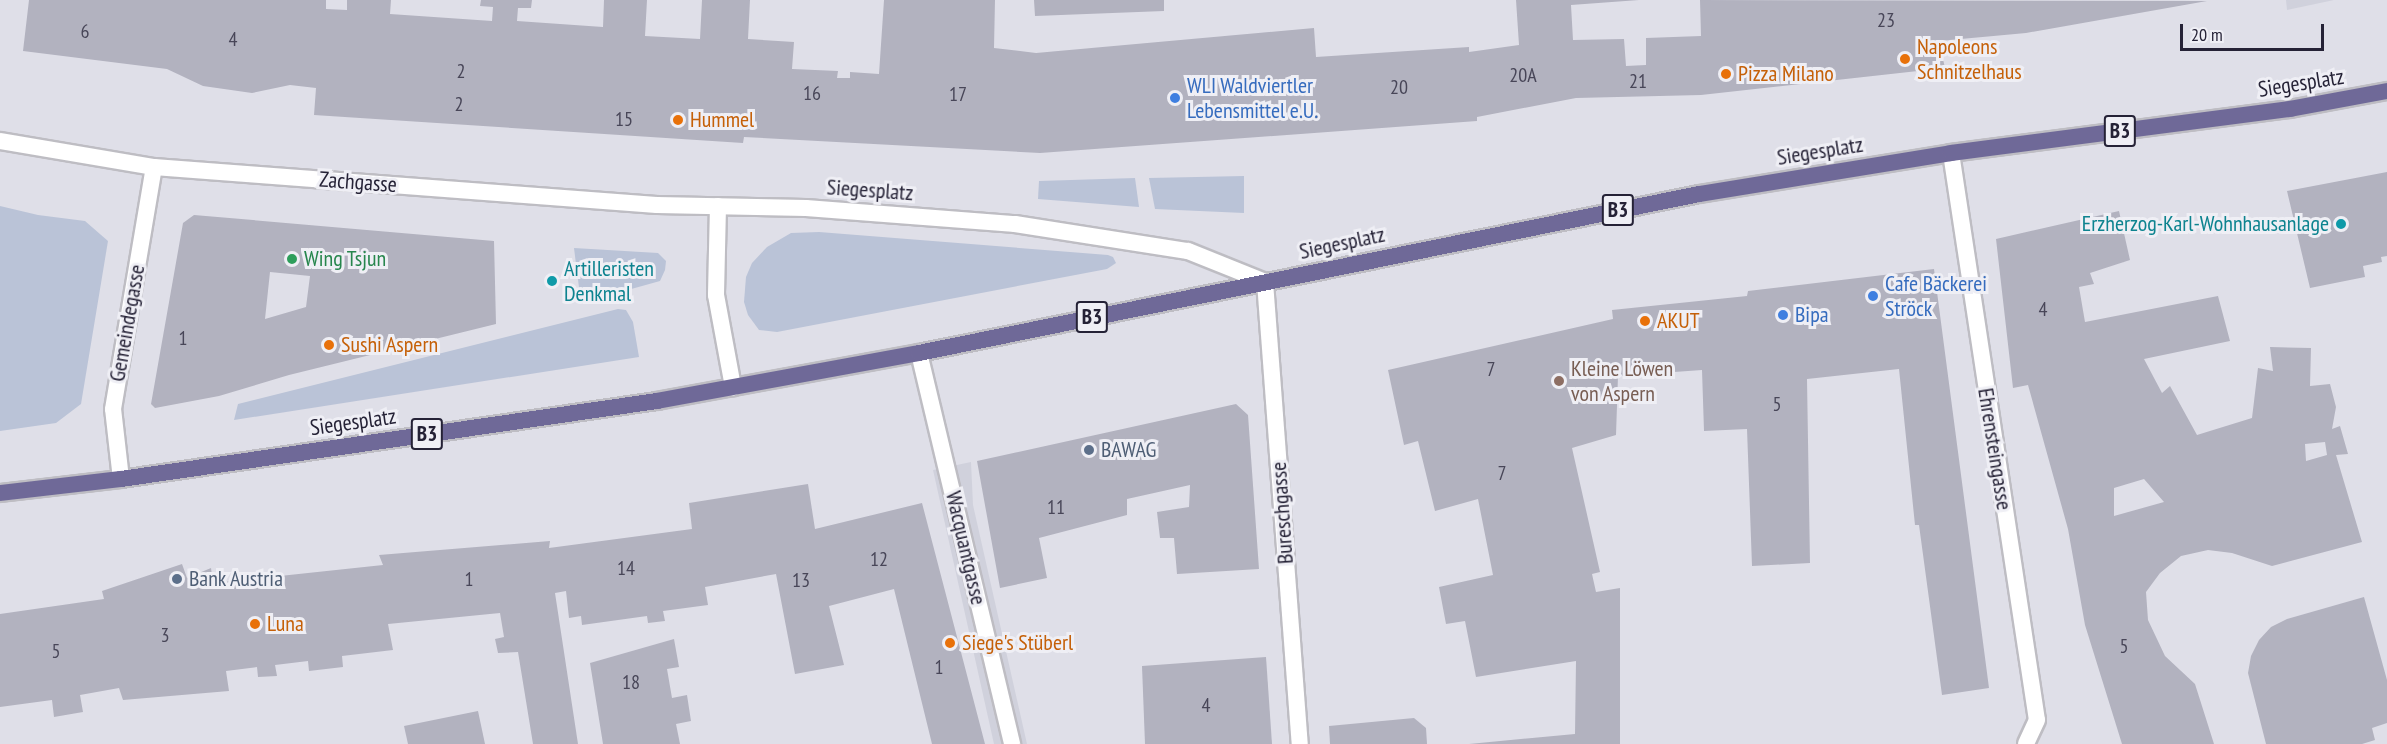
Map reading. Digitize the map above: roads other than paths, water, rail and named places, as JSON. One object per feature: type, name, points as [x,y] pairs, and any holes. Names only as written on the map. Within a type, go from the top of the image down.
[{"type":"main road","name":"Siegesplatz","points":[[121,479],[646,402],[733,387],[919,353],[1700,194],[1950,153],[2290,109],[2387,91]]},
{"type":"main road","name":"B3","points":[[0,493],[121,479]]},
{"type":"street","name":"Zachgasse","points":[[0,141],[154,167],[657,205],[718,206]]},
{"type":"street","name":"Ehrensteingasse","points":[[1950,153],[2037,720],[2026,744]]},
{"type":"street","name":"Gemeindegasse","points":[[121,479],[113,408],[154,167]]},
{"type":"street","name":"Siegesplatz","points":[[718,206],[806,208],[1015,224],[1188,251],[1265,282]]},
{"type":"street","points":[[718,206],[716,296],[733,387]]},
{"type":"street","name":"Bureschgasse","points":[[1265,282],[1300,744]]},
{"type":"street","name":"Wacquantgasse","points":[[919,353],[1012,744]]},
{"type":"place","name":"Napoleons Schnitzelhaus","points":[[1905,59]]},
{"type":"place","name":"Pizza Milano","points":[[1726,74]]},
{"type":"place","name":"WLI Waldviertler Lebensmittel e.U.","points":[[1175,98]]},
{"type":"place","name":"Hummel","points":[[678,120]]},
{"type":"place","name":"Erzherzog-Karl-Wohnhausanlage","points":[[2341,224]]},
{"type":"place","name":"Wing Tsjun","points":[[292,259]]},
{"type":"place","name":"Artilleristen Denkmal","points":[[552,281]]},
{"type":"place","name":"Cafe Bäckerei Ströck","points":[[1873,296]]},
{"type":"place","name":"Bipa","points":[[1783,315]]},
{"type":"place","name":"AKUT","points":[[1645,321]]},
{"type":"place","name":"Sushi Aspern","points":[[329,345]]},
{"type":"place","name":"Kleine Löwen von Aspern","points":[[1559,381]]},
{"type":"place","name":"BAWAG","points":[[1089,450]]},
{"type":"place","name":"Bank Austria","points":[[177,579]]},
{"type":"place","name":"Luna","points":[[255,624]]},
{"type":"place","name":"Siege's Stüberl","points":[[950,643]]}]
